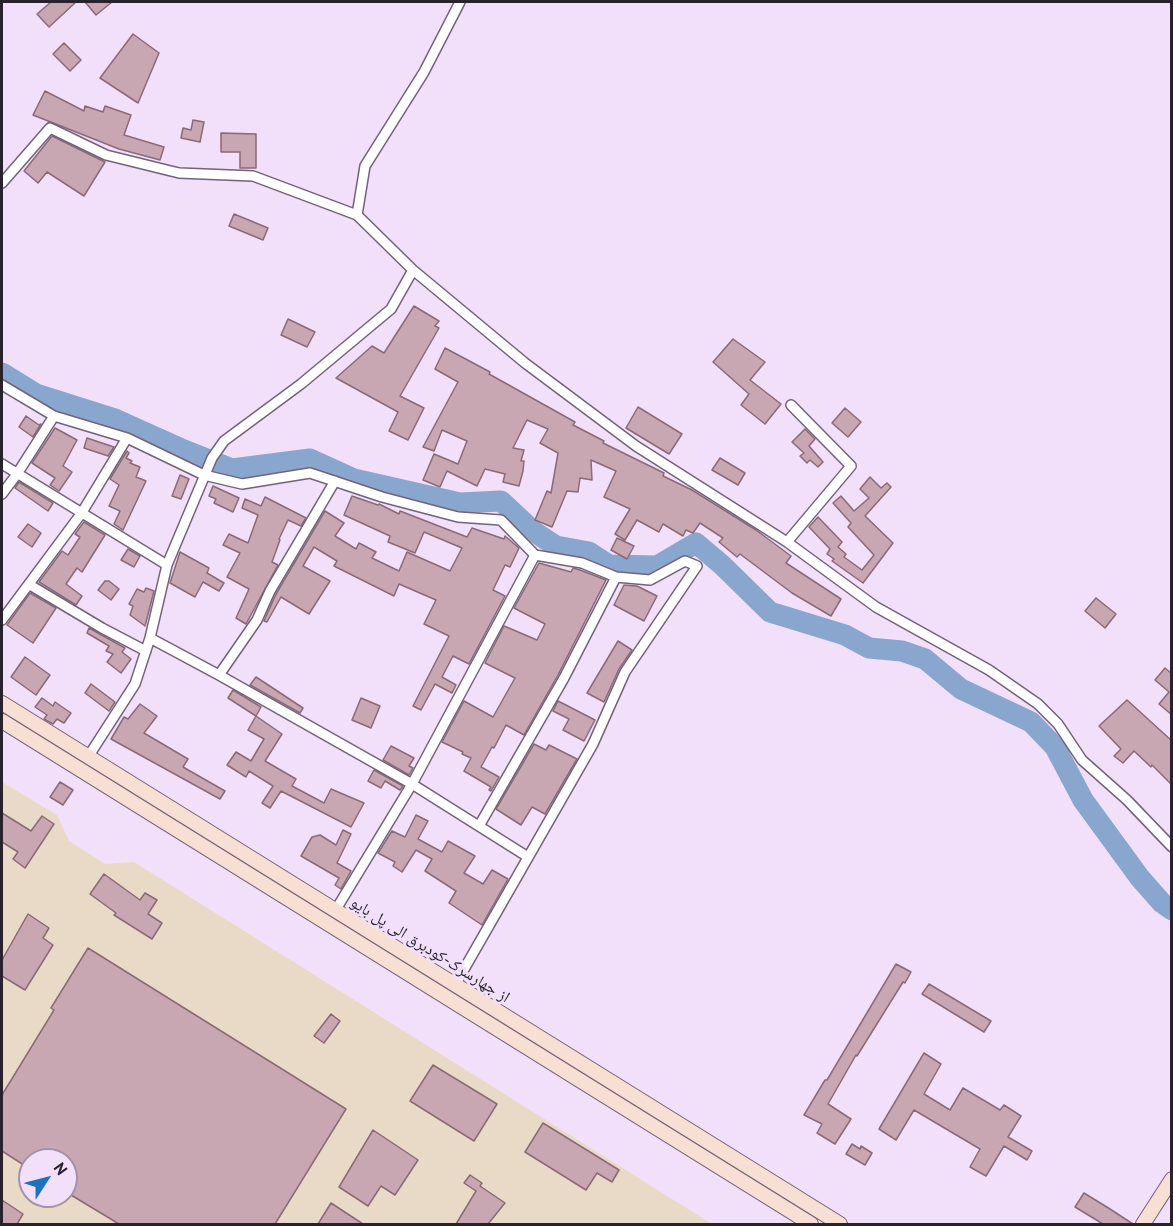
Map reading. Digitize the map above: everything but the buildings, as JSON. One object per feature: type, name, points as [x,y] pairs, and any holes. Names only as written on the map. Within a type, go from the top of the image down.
[{"type":"street","points":[[357,215],[365,166],[424,72],[460,2]]},
{"type":"street","points":[[2,183],[50,128],[106,155],[179,173],[254,176],[357,215],[413,270],[525,363],[636,446],[787,542],[876,607],[989,670],[1038,704],[1058,724],[1082,760],[1126,800],[1172,847]]},
{"type":"street","points":[[88,756],[135,684],[150,638],[167,565],[208,467],[224,441],[301,384],[391,309],[413,270]]},
{"type":"street","points":[[2,385],[54,416],[127,438],[208,467],[242,484],[310,473],[382,497],[458,517],[501,520],[535,555],[582,563],[616,577],[650,580],[685,561],[697,566],[626,672],[593,744],[454,985]]},
{"type":"street","points":[[787,542],[851,466],[791,405]]},
{"type":"street","points":[[2,494],[54,416]]},
{"type":"street","points":[[2,620],[81,514],[127,438]]},
{"type":"street","points":[[2,464],[167,565]]},
{"type":"street","points":[[219,675],[257,620],[270,591],[334,481]]},
{"type":"street","points":[[335,910],[412,784],[535,555]]},
{"type":"street","points":[[479,826],[564,678],[616,577]]},
{"type":"street","points":[[30,585],[146,651]]},
{"type":"street","points":[[150,638],[412,784],[528,857]]},
{"type":"street","name":"از جهارسرک-کودبرق الی پل بایو","points":[[2,703],[840,1224]]},
{"type":"street","name":"از جهارسرک-کودبرق الی پل بایو","points":[[2,721],[811,1224]]},
{"type":"street","points":[[1143,1224],[1172,1179]]},
{"type":"shaded area","points":[[2,782],[57,815],[69,841],[105,864],[134,862],[712,1224],[2,1224]]},
{"type":"waterway","points":[[2,373],[36,394],[115,419],[232,469],[310,459],[354,479],[460,503],[501,501],[533,531],[556,546],[589,552],[609,565],[657,566],[696,543],[770,612],[845,635],[869,648],[902,651],[925,659],[961,689],[1031,722],[1055,747],[1083,800],[1140,878],[1162,903],[1172,910]]}]
